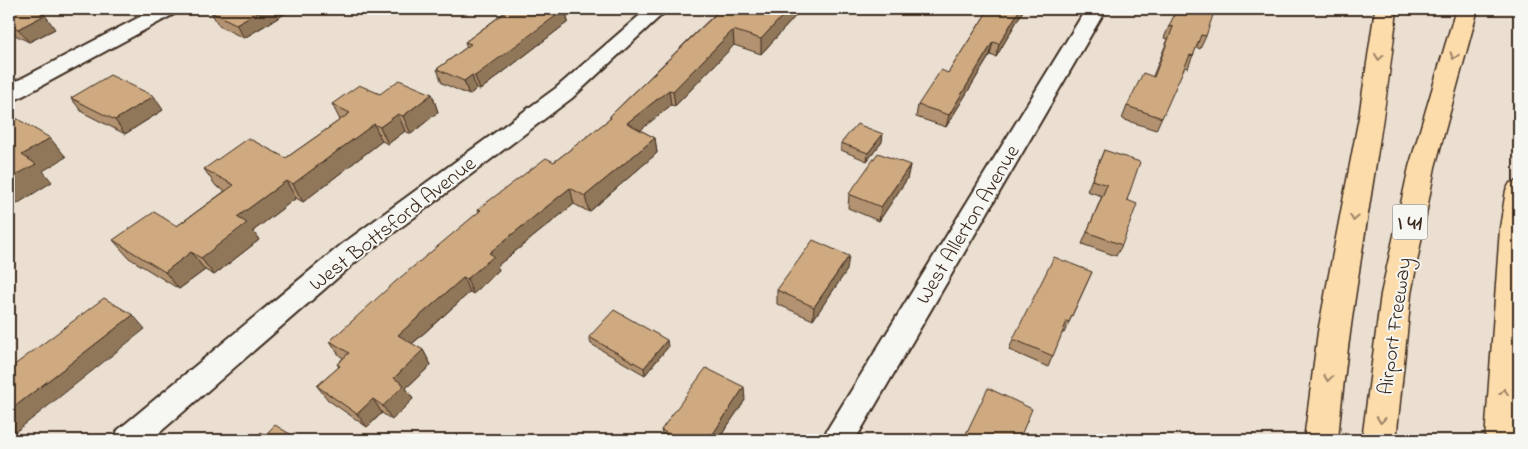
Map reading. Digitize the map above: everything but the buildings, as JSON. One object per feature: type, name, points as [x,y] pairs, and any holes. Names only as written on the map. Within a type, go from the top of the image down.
[{"type":"highway","points":[[1320,440],[1338,308],[1364,166],[1386,9]]},
{"type":"highway","name":"Airport Freeway","points":[[1379,440],[1396,294],[1422,166],[1467,9]]},
{"type":"highway","points":[[1502,440],[1514,228],[1519,190]]},
{"type":"street","points":[[9,94],[169,9]]},
{"type":"street","name":"West Bottsford Avenue","points":[[129,440],[350,252],[564,93],[658,9]]},
{"type":"street","name":"West Allerton Avenue","points":[[838,440],[1096,9]]}]
